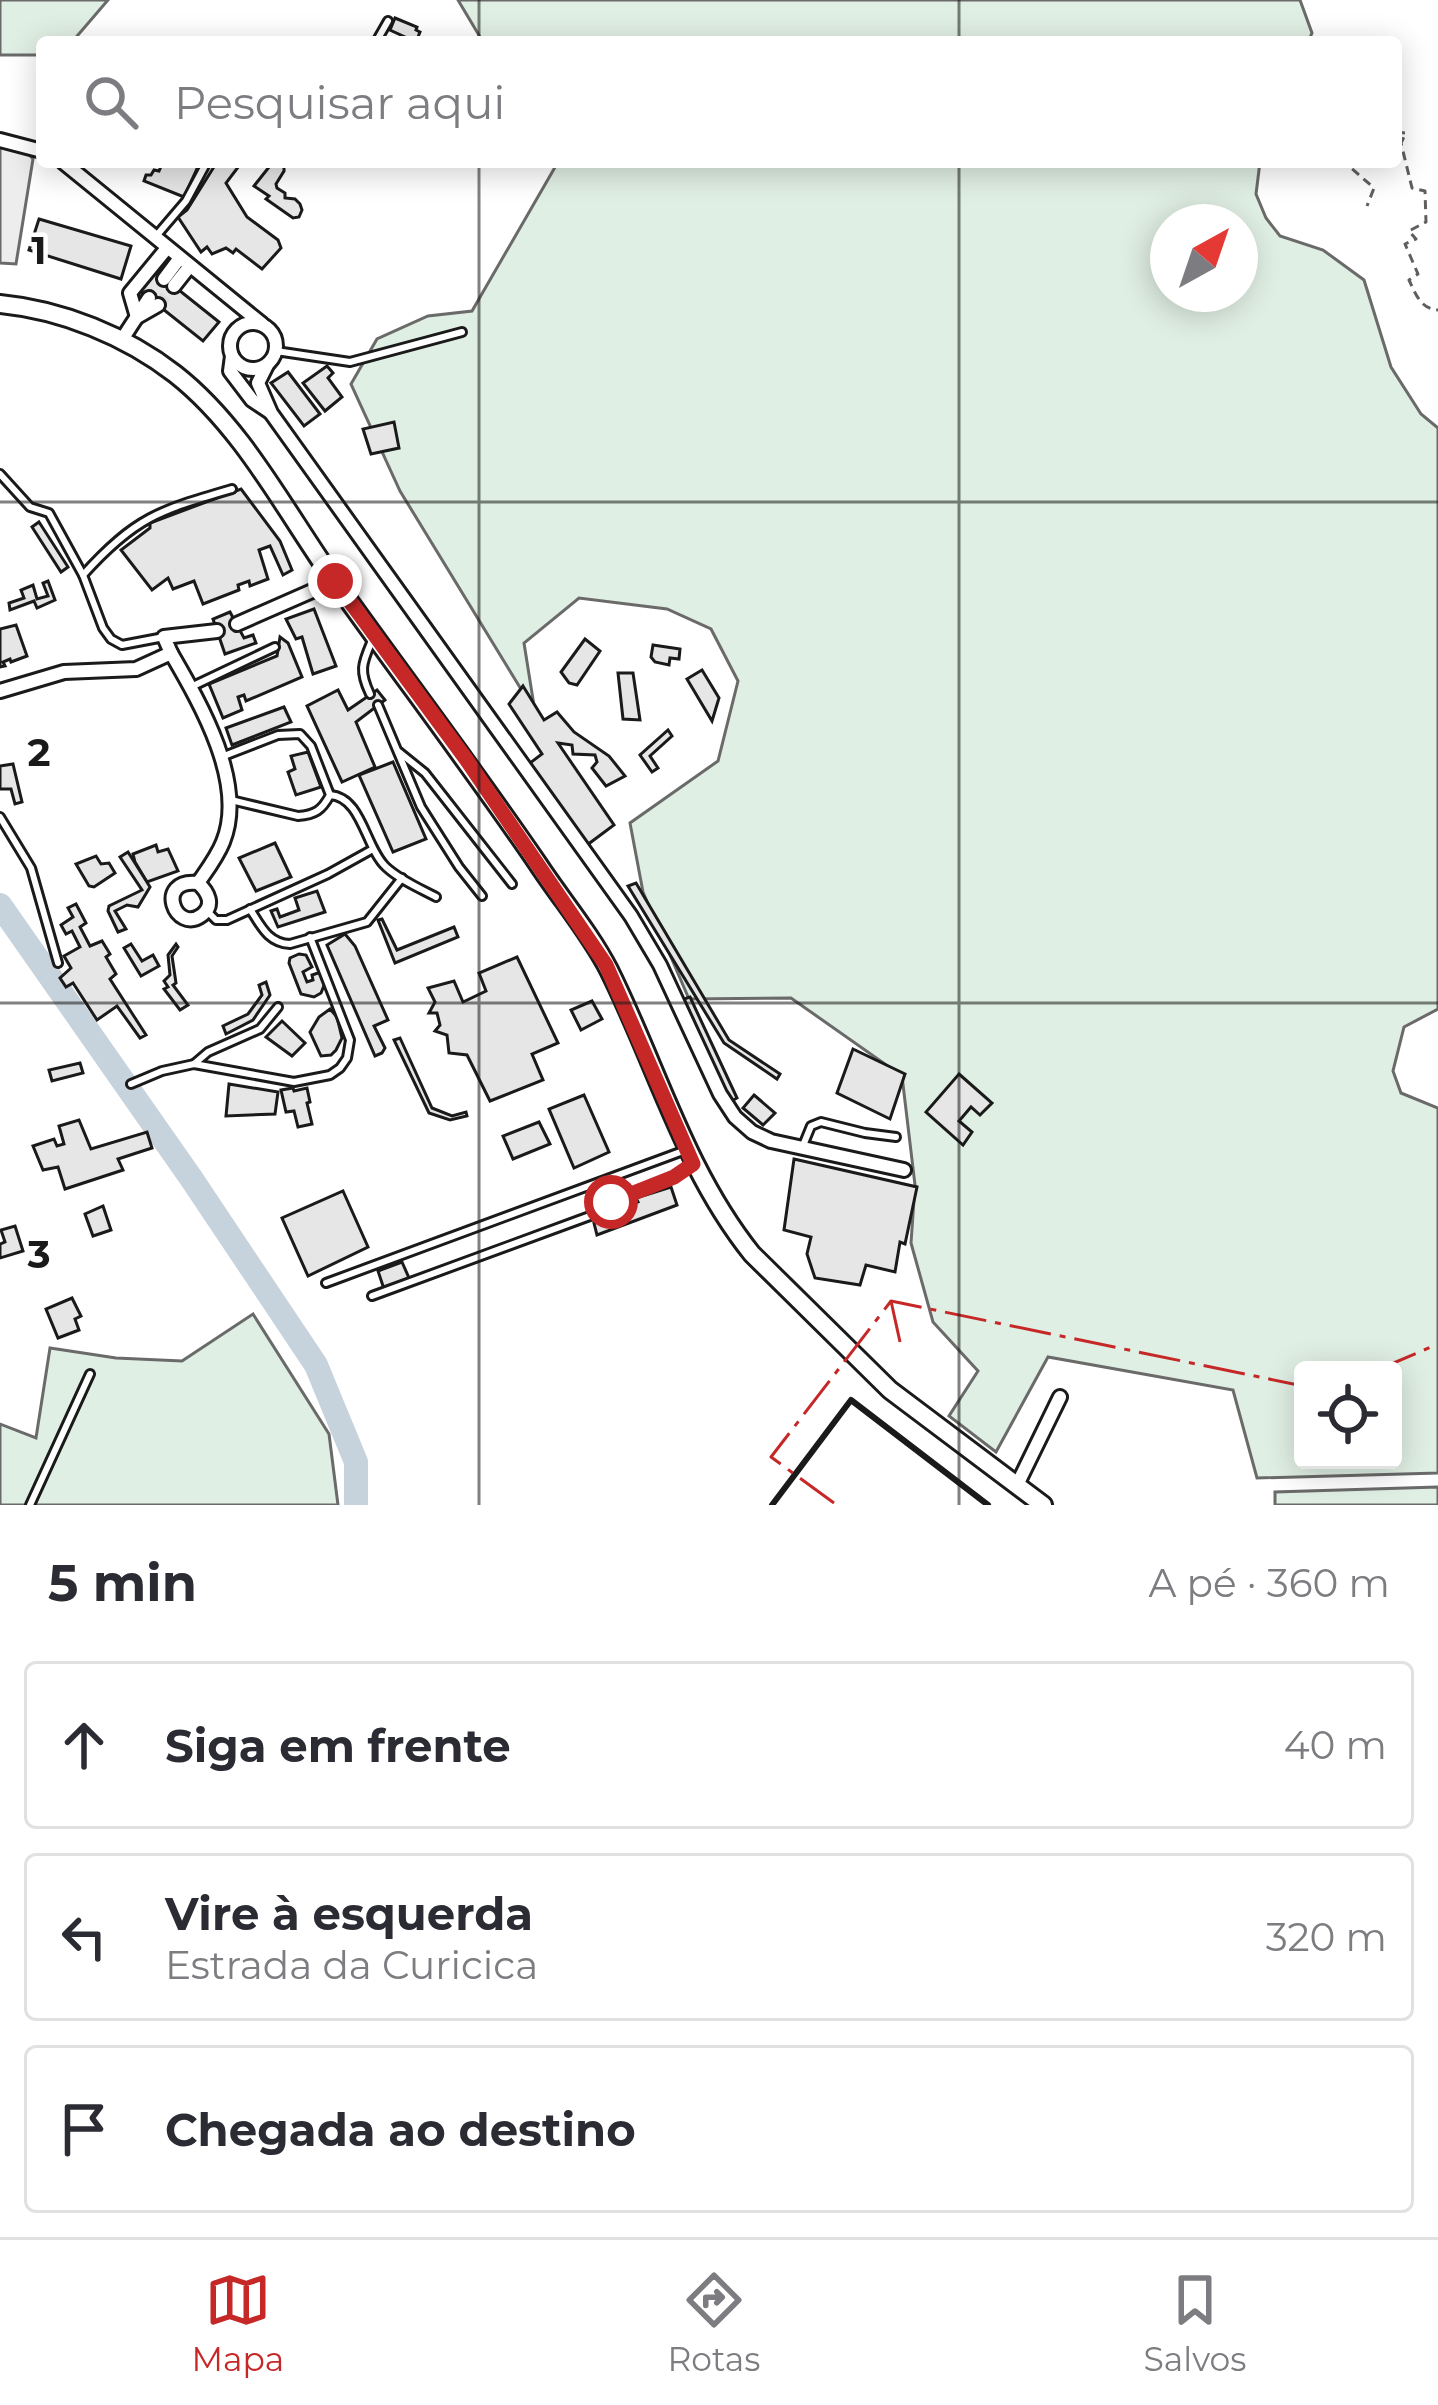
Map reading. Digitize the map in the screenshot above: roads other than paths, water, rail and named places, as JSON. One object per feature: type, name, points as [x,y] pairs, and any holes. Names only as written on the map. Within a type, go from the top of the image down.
[{"type":"street","points":[[0,140],[36,149]]},
{"type":"street","points":[[70,168],[274,335],[276,351],[258,383],[271,413],[631,916],[735,1117],[771,1141],[904,1170]]},
{"type":"street","points":[[137,316],[130,292],[167,248]]},
{"type":"street","points":[[169,282],[184,263]]},
{"type":"street","points":[[223,294],[235,320],[230,371],[240,388],[271,413]]},
{"type":"street","points":[[121,341],[153,302]]},
{"type":"street","points":[[0,304],[90,325],[175,374],[211,407],[466,759],[606,965],[690,1157],[734,1232],[890,1390],[1043,1505]]},
{"type":"street","points":[[233,333],[246,323],[262,325]]},
{"type":"street","points":[[232,356],[244,368],[267,364]]},
{"type":"street","points":[[237,624],[335,581]]},
{"type":"street","points":[[198,883],[224,842],[230,800],[207,720],[164,637],[217,631]]},
{"type":"street","points":[[0,691],[64,672],[136,669],[171,653]]},
{"type":"street","points":[[198,883],[210,900],[199,918],[189,920],[179,915],[172,896],[178,886],[198,883]]},
{"type":"street","points":[[1017,1485],[1060,1397]]},
{"type":"lane","points":[[379,36],[388,20]]},
{"type":"lane","points":[[154,238],[186,201],[204,168]]},
{"type":"lane","points":[[276,351],[350,362],[462,332]]},
{"type":"lane","points":[[0,474],[31,507],[49,513],[111,639],[122,645],[164,637]]},
{"type":"lane","points":[[83,574],[109,546],[149,517],[232,489]]},
{"type":"lane","points":[[370,694],[362,664],[374,634]]},
{"type":"lane","points":[[191,687],[275,647]]},
{"type":"lane","points":[[378,705],[421,807],[482,896]]},
{"type":"lane","points":[[220,757],[278,735],[300,734],[311,746],[330,795]]},
{"type":"lane","points":[[396,750],[425,773],[512,884]]},
{"type":"lane","points":[[230,800],[298,816],[319,811],[330,795]]},
{"type":"lane","points":[[330,795],[351,804],[382,863],[436,897]]},
{"type":"lane","points":[[0,817],[31,868],[58,963]]},
{"type":"lane","points":[[207,910],[221,921],[328,874],[373,848]]},
{"type":"lane","points":[[250,910],[280,944],[367,922],[402,878]]},
{"type":"lane","points":[[131,1084],[194,1064],[294,1082],[330,1075],[340,1068],[350,1040],[310,937]]},
{"type":"lane","points":[[194,1064],[208,1052],[260,1029],[278,1007]]},
{"type":"lane","points":[[802,1148],[811,1126],[821,1122],[896,1136]]},
{"type":"lane","points":[[326,1283],[690,1157]]},
{"type":"lane","points":[[372,1296],[598,1213],[615,1199],[674,1177],[690,1157]]},
{"type":"lane","points":[[30,1505],[90,1374]]},
{"type":"waterway","points":[[0,905],[316,1365],[356,1462],[356,1505]]},
{"type":"tunnel","points":[[158,305],[174,286]]}]
